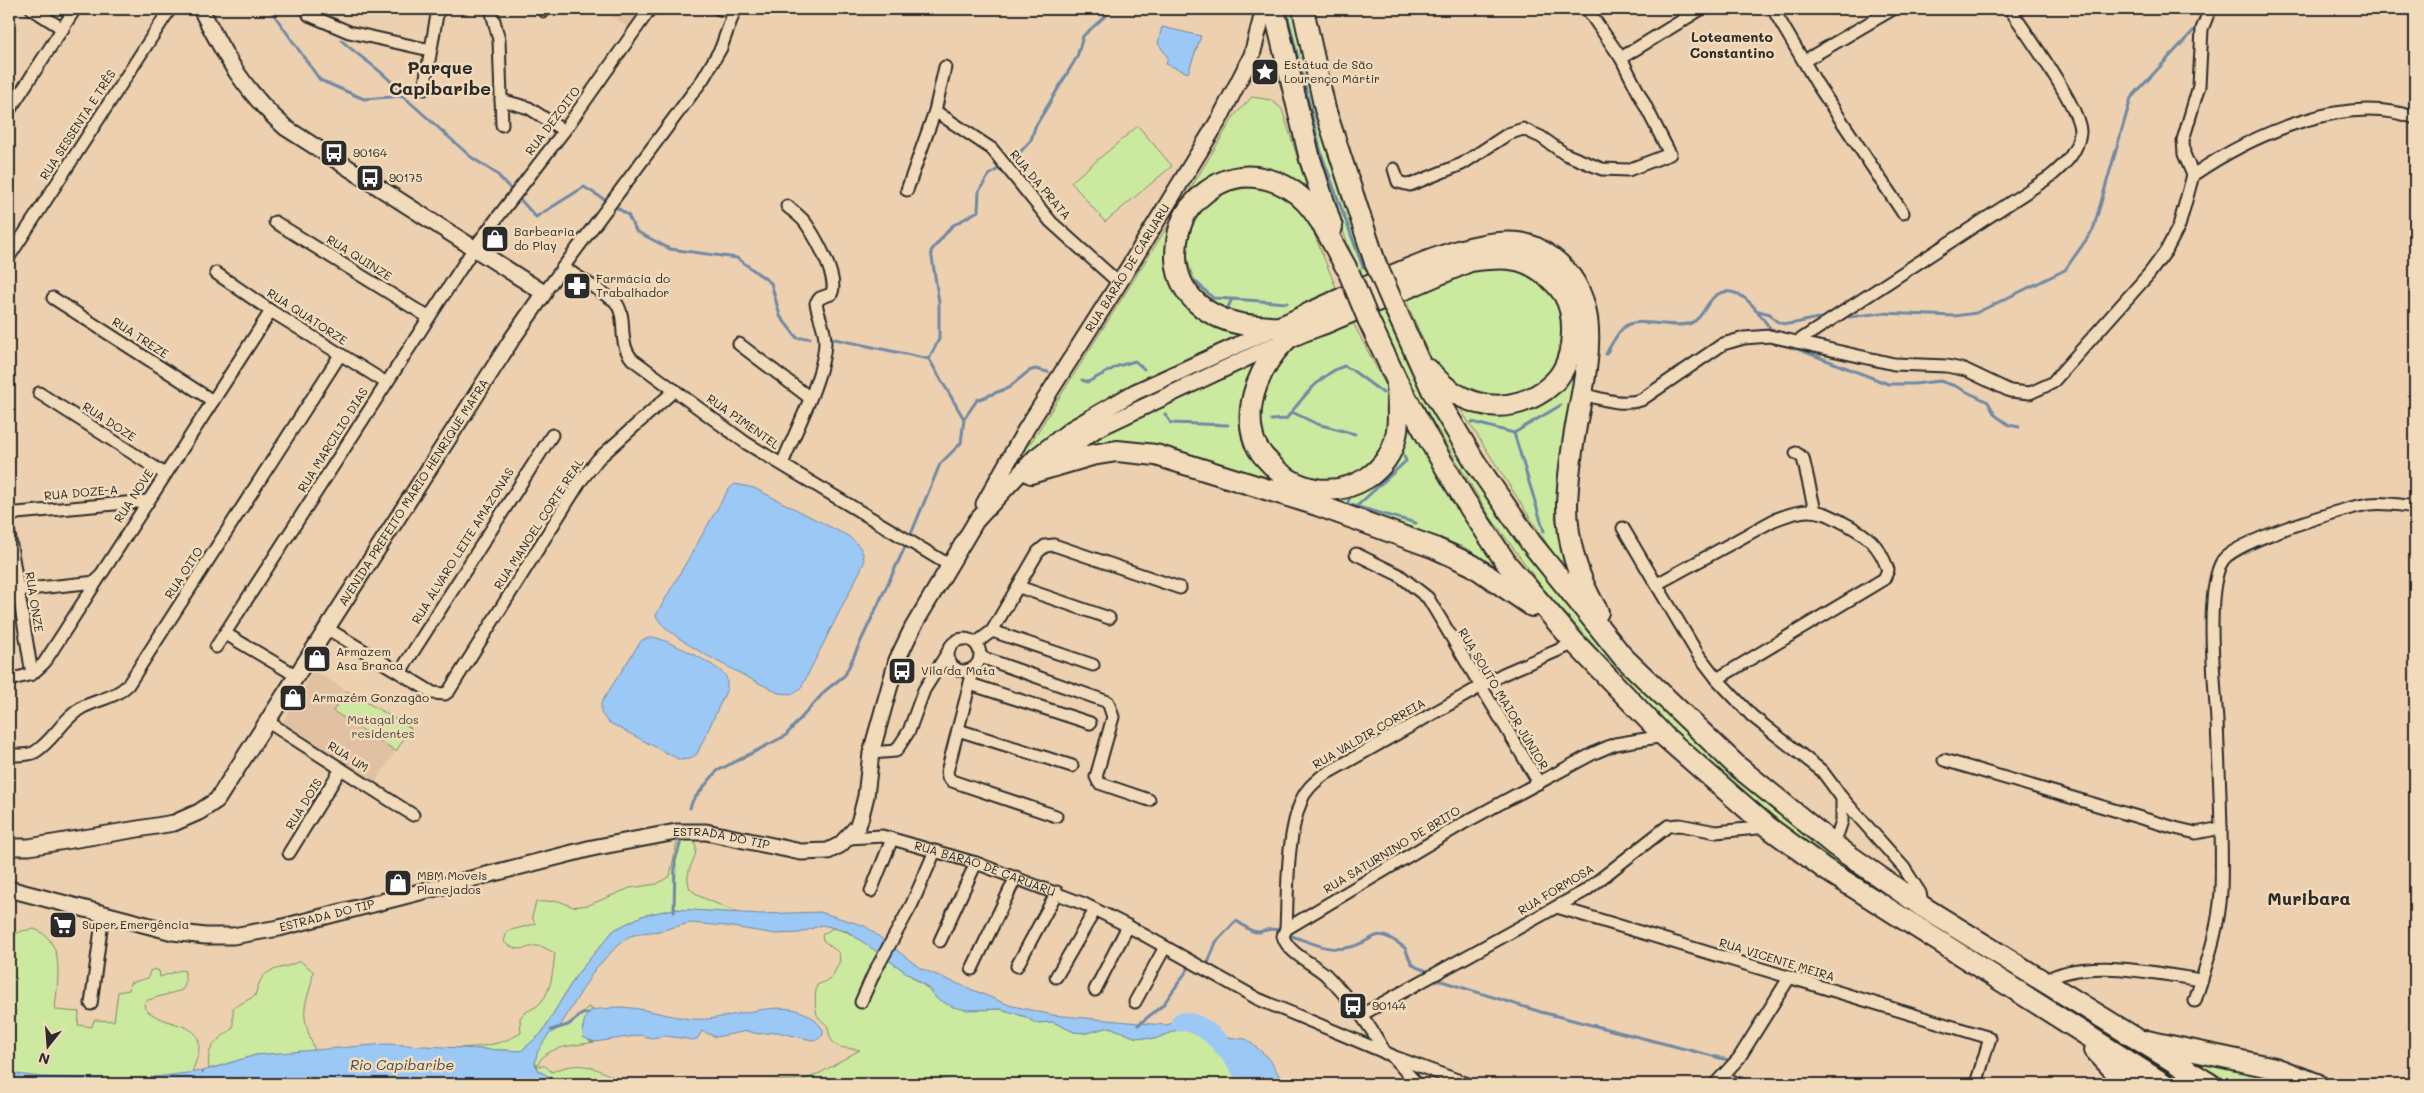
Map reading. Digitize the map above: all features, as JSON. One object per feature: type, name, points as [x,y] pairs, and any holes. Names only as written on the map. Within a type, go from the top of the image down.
[{"type":"highway","points":[[1274,9],[1310,159],[1348,270],[1368,319],[1397,381],[1474,516],[1508,564],[1575,643],[1664,736],[1768,827],[1825,869],[2078,1032],[2164,1084]]},
{"type":"highway","points":[[1304,9],[1325,109],[1375,262],[1415,353],[1451,424],[1475,462],[1531,543],[1623,658],[1737,766],[1834,846],[1923,907],[2210,1084]]},
{"type":"highway","points":[[1348,270],[1313,211],[1292,188],[1284,184],[1250,177],[1233,178],[1218,184],[1204,194],[1190,207],[1177,239],[1177,270],[1193,300],[1219,319],[1282,333],[1470,261],[1500,258],[1527,263],[1550,280],[1564,295],[1570,313],[1572,334],[1568,356],[1562,373],[1546,390],[1523,403],[1500,406],[1478,404],[1441,384],[1415,353]]},
{"type":"highway","points":[[1397,381],[1396,437],[1388,457],[1376,472],[1354,486],[1332,490],[1311,489],[1289,481],[1260,452],[1253,437],[1250,411],[1254,390],[1282,333],[1406,271],[1476,245],[1519,242],[1534,247],[1553,258],[1572,277],[1581,294],[1588,314],[1590,337],[1571,457],[1567,507],[1570,544],[1577,570],[1587,594],[1623,658]]},
{"type":"highway","points":[[1031,473],[1092,455],[1117,451],[1156,455],[1317,505],[1435,548],[1472,565],[1506,586],[1561,627]]},
{"type":"highway","points":[[2078,1032],[2126,1084]]},
{"type":"highway","points":[[2135,1038],[2275,1068],[2317,1084]]},
{"type":"street","points":[[32,9],[63,29]]},
{"type":"street","points":[[9,111],[14,93],[63,29],[75,9]]},
{"type":"street","name":"RUA SESSENTA E TRÊS","points":[[9,257],[170,9]]},
{"type":"street","points":[[202,9],[239,79],[268,112],[286,128],[544,293]]},
{"type":"street","points":[[424,89],[438,9]]},
{"type":"street","points":[[491,9],[499,40],[502,125]]},
{"type":"street","name":"RUA DEZOITO","points":[[474,248],[564,131],[650,9]]},
{"type":"street","points":[[719,9],[734,11]]},
{"type":"street","name":"RUA BARÃO DE CARUARU","points":[[1264,9],[1252,55],[1220,118],[1119,283],[1026,429],[897,660],[871,754],[866,796],[853,832],[887,838],[976,862],[1057,892],[1128,926],[1258,999],[1388,1054],[1417,1084]]},
{"type":"street","points":[[1394,168],[1398,182],[1410,186],[1462,164],[1508,134],[1523,129],[1541,137],[1565,154],[1602,169],[1628,170],[1644,166],[1670,154],[1621,58],[1587,9]]},
{"type":"street","points":[[1621,58],[1701,9]]},
{"type":"street","points":[[1773,9],[1804,61],[1904,214]]},
{"type":"street","points":[[1804,61],[1893,9]]},
{"type":"street","points":[[1797,342],[2051,176],[2067,162],[2073,153],[2080,132],[2074,110],[2010,9]]},
{"type":"street","points":[[1582,394],[1612,402],[1630,404],[1658,390],[1723,344],[1744,338],[1770,336],[1894,364],[1947,366],[1966,370],[2010,391],[2030,393],[2052,383],[2126,301],[2166,251],[2179,226],[2192,175],[2184,154],[2183,140],[2199,86],[2202,29],[2210,9]]},
{"type":"street","name":"AVENIDA PREFEITO MÁRIO HENRIQUE MAFRA","points":[[9,848],[29,847],[174,822],[199,812],[217,800],[507,346],[703,78],[721,48],[734,11]]},
{"type":"street","points":[[309,15],[349,32],[430,50]]},
{"type":"street","points":[[907,190],[935,111],[945,68]]},
{"type":"street","points":[[501,100],[529,108],[564,131]]},
{"type":"street","points":[[2192,175],[2220,157],[2307,119],[2347,111],[2367,110],[2394,112],[2415,118]]},
{"type":"street","name":"RUA DA PRATA","points":[[935,111],[992,149],[1051,222],[1119,283]]},
{"type":"street","points":[[782,464],[810,398],[820,365],[825,341],[816,303],[820,298],[833,292],[832,277],[824,255],[806,224],[787,206]]},
{"type":"street","name":"RUA QUINZE","points":[[275,222],[428,317]]},
{"type":"street","name":"RUA MARCILIO DIAS","points":[[216,647],[385,382],[474,248]]},
{"type":"street","name":"RUA PIMENTEL","points":[[563,267],[614,301],[622,315],[623,344],[626,352],[632,359],[746,444],[950,565]]},
{"type":"street","name":"RUA QUATORZE","points":[[216,273],[271,311],[385,382]]},
{"type":"street","name":"RUA TREZE","points":[[53,298],[213,400]]},
{"type":"street","name":"RUA NOVE","points":[[32,674],[44,663],[271,311]]},
{"type":"street","points":[[964,539],[1031,473],[1096,428],[1282,333]]},
{"type":"street","name":"RUA BARÃO DE CARUARU","points":[[976,521],[1034,457],[1072,429],[1135,392],[1282,333]]},
{"type":"street","points":[[739,344],[810,398]]},
{"type":"street","name":"RUA OITO","points":[[9,755],[33,753],[45,744],[71,715],[84,707],[119,694],[128,686],[340,355]]},
{"type":"street","name":"RUA MANOEL CORTE REAL","points":[[400,672],[433,693],[445,694],[449,691],[580,482],[598,459],[675,390]]},
{"type":"street","name":"RUA DOZE","points":[[39,393],[165,474]]},
{"type":"street","name":"RUA ÁLVARO LEITE AMAZONAS","points":[[400,672],[552,435]]},
{"type":"street","points":[[1796,453],[1803,458],[1815,511]]},
{"type":"street","name":"RUA DOZE-A","points":[[13,516],[147,501]]},
{"type":"street","points":[[2195,1001],[2218,925],[2221,892],[2221,828],[2213,620],[2216,576],[2224,560],[2239,548],[2336,511],[2370,504],[2415,507]]},
{"type":"street","points":[[1657,584],[1774,520],[1793,513],[1815,511],[1831,514],[1868,536],[1886,564],[1888,575],[1864,592],[1717,679]]},
{"type":"street","points":[[1623,528],[1698,653],[1717,679],[1752,716],[1822,771],[1842,798],[1904,868],[1920,893],[1923,907]]},
{"type":"street","name":"RUA ONZE","points":[[9,534],[16,594],[32,674]]},
{"type":"street","points":[[976,643],[992,631],[1038,552],[1045,546],[1054,545],[1180,588]]},
{"type":"street","name":"RUA SOUTO MAIOR JÚNIOR","points":[[1356,554],[1413,585],[1428,598],[1539,783]]},
{"type":"street","points":[[16,594],[96,582]]},
{"type":"street","points":[[1018,587],[1109,618]]},
{"type":"street","points":[[328,629],[400,672]]},
{"type":"street","points":[[992,631],[1093,665]]},
{"type":"street","points":[[226,634],[297,676]]},
{"type":"street","points":[[871,754],[896,751],[903,743],[924,690],[953,643],[962,638],[976,643]]},
{"type":"street","points":[[967,671],[976,666],[981,657],[976,643]]},
{"type":"street","name":"RUA VALDIR CORREIA","points":[[1286,930],[1290,860],[1294,829],[1302,797],[1310,786],[1322,776],[1524,663],[1575,643]]},
{"type":"street","points":[[948,652],[953,666]]},
{"type":"street","points":[[981,657],[1108,702],[1113,717],[1096,777],[1099,783],[1149,800]]},
{"type":"street","points":[[934,675],[953,666],[967,671],[971,678],[947,772],[948,777],[952,781],[1056,816]]},
{"type":"street","points":[[9,680],[32,674]]},
{"type":"street","points":[[970,684],[1090,723]]},
{"type":"street","name":"RUA UM","points":[[268,722],[413,815]]},
{"type":"street","points":[[958,730],[1072,766]]},
{"type":"street","name":"RUA SATURNINO DE BRITO","points":[[1286,930],[1462,824],[1539,783],[1615,744],[1664,736]]},
{"type":"street","points":[[1944,760],[2175,828],[2196,833],[2221,828]]},
{"type":"street","name":"RUA DOIS","points":[[289,853],[342,769]]},
{"type":"street","points":[[1834,846],[1842,821],[1842,798]]},
{"type":"street","name":"RUA FORMOSA","points":[[1361,1014],[1585,891],[1668,826],[1680,825],[1716,832],[1768,827]]},
{"type":"street","name":"ESTRADA DO TIP","points":[[9,889],[173,932],[206,936],[233,936],[279,928],[592,848],[676,832],[706,832],[815,852],[828,851],[840,845],[853,832]]},
{"type":"street","points":[[871,891],[887,838]]},
{"type":"street","points":[[861,1002],[874,973],[894,939],[936,851]]},
{"type":"street","points":[[940,941],[976,862]]},
{"type":"street","points":[[972,969],[1016,877]]},
{"type":"street","points":[[1017,966],[1057,892]]},
{"type":"street","name":"RUA VICENTE MEIRA","points":[[1557,908],[1990,1038],[1976,1084]]},
{"type":"street","points":[[1056,977],[1095,910]]},
{"type":"street","points":[[91,1004],[103,914]]},
{"type":"street","points":[[1095,990],[1128,926]]},
{"type":"street","points":[[1286,930],[1284,936],[1287,945],[1325,974],[1361,1014],[1388,1054],[1468,1084]]},
{"type":"street","points":[[1135,1002],[1165,947]]},
{"type":"street","points":[[2043,982],[2063,972],[2083,969],[2131,970],[2202,980]]},
{"type":"street","points":[[1719,1082],[1753,1038],[1789,978]]},
{"type":"street","points":[[1423,1084],[1432,1070]]},
{"type":"street","points":[[1719,1082],[1740,1084]]},
{"type":"shaded area","points":[[602,9],[645,9],[632,30]]},
{"type":"shaded area","points":[[314,670],[347,691],[333,711],[396,750],[375,783],[282,723]]},
{"type":"green space","points":[[1281,9],[1292,9],[1317,113],[1350,214],[1375,282],[1363,286],[1319,164]]},
{"type":"green space","points":[[1252,97],[1271,100],[1282,109],[1300,166],[1313,195],[1299,184],[1275,171],[1249,168],[1230,173],[1212,181],[1172,254],[1224,328],[1245,337],[1079,414],[1049,435],[1016,466],[1169,224],[1235,115]]},
{"type":"green space","points":[[1138,126],[1172,166],[1105,222],[1071,182]]},
{"type":"green space","points":[[1259,187],[1284,195],[1308,219],[1339,295],[1295,311],[1270,317],[1236,313],[1211,300],[1194,279],[1187,255],[1190,231],[1202,209],[1225,193]]},
{"type":"green space","points":[[1513,267],[1547,284],[1566,319],[1558,371],[1506,404],[1441,380],[1405,299],[1479,268]]},
{"type":"green space","points":[[1387,303],[1492,499],[1761,796],[2201,1084],[2179,1084],[1984,963],[1810,847],[1662,722],[1542,587],[1489,515],[1390,350],[1371,313]]},
{"type":"green space","points":[[1352,321],[1392,397],[1390,443],[1356,477],[1315,484],[1269,456],[1256,421],[1258,397],[1281,357],[1305,341]]},
{"type":"green space","points":[[1584,347],[1560,472],[1555,518],[1565,556],[1560,564],[1459,407],[1485,417],[1524,413],[1550,400],[1571,378]]},
{"type":"green space","points":[[1260,359],[1245,385],[1241,416],[1269,474],[1371,486],[1394,467],[1406,439],[1411,417],[1510,576],[1468,549],[1436,536],[1170,449],[1132,443],[1068,453],[1136,417]]},
{"type":"green space","name":"Matagal dos residentes","points":[[347,691],[411,728],[396,751],[333,711]]},
{"type":"green space","points":[[678,838],[692,838],[695,845],[695,856],[688,873],[690,889],[699,896],[738,913],[674,909],[642,916],[614,930],[577,974],[541,1034],[521,1051],[458,1048],[491,1045],[521,1033],[520,1018],[539,1005],[548,992],[555,953],[538,946],[516,948],[504,942],[507,931],[535,924],[532,917],[536,902],[559,901],[573,907],[589,905],[630,888],[657,884],[670,876]]},
{"type":"green space","points":[[833,928],[847,932],[873,948],[927,988],[937,999],[978,1010],[1001,1009],[1026,1017],[1035,1023],[1053,1022],[1074,1032],[1086,1033],[1110,1027],[1134,1037],[1155,1039],[1176,1030],[1187,1030],[1213,1043],[1228,1057],[1243,1081],[1242,1084],[1052,1085],[935,1080],[918,1083],[910,1081],[904,1084],[752,1084],[804,1079],[825,1071],[860,1050],[834,1044],[829,1035],[828,1027],[816,1012],[815,997],[817,985],[831,979],[840,961],[839,953],[823,940],[822,935]]},
{"type":"green space","points":[[34,929],[44,935],[56,953],[58,975],[55,1010],[79,1012],[78,1025],[92,1027],[94,1020],[114,1021],[118,992],[129,990],[130,983],[148,978],[150,971],[154,969],[159,971],[160,977],[181,970],[185,971],[185,985],[182,990],[148,1000],[144,1003],[145,1009],[156,1017],[189,1029],[196,1034],[199,1042],[198,1055],[191,1074],[141,1082],[9,1081],[9,937],[22,931]]},
{"type":"green space","points":[[300,961],[313,971],[306,1002],[305,1018],[315,1051],[256,1055],[209,1069],[208,1061],[211,1050],[217,1041],[233,1028],[233,1008],[255,996],[262,978],[266,974]]},
{"type":"green space","points":[[588,1007],[593,1010],[588,1013],[582,1030],[589,1041],[595,1042],[554,1050],[541,1059],[537,1066],[545,1066],[552,1072],[572,1066],[590,1067],[624,1084],[602,1084],[593,1078],[587,1084],[553,1084],[536,1065],[535,1061],[538,1050],[548,1035],[552,1031],[574,1021]]},
{"type":"green space","points":[[2174,1050],[2304,1084],[2234,1084]]},
{"type":"water","points":[[1162,27],[1201,36],[1188,73],[1166,64],[1168,58],[1158,43]]},
{"type":"water","points":[[735,484],[754,488],[848,536],[862,550],[864,563],[801,688],[792,694],[778,693],[691,646],[674,635],[662,624],[656,615],[728,490]]},
{"type":"water","points":[[653,637],[669,642],[701,658],[718,669],[726,678],[727,689],[697,754],[689,759],[680,760],[608,722],[601,713],[601,703],[637,647],[642,640]]},
{"type":"water","name":"Rio Capibaribe","points":[[674,909],[761,914],[820,912],[865,926],[920,968],[1009,1005],[1052,1015],[1139,1023],[1166,1025],[1184,1020],[1200,1025],[1212,1036],[1246,1039],[1269,1058],[1281,1079],[1295,1084],[1242,1084],[1243,1081],[1228,1057],[1213,1043],[1187,1030],[1176,1030],[1155,1039],[1134,1037],[1110,1027],[1086,1033],[1074,1032],[1053,1022],[1035,1023],[1026,1017],[1001,1009],[967,1010],[953,1007],[937,999],[927,987],[847,931],[822,925],[799,933],[776,934],[726,926],[690,923],[630,936],[619,944],[595,969],[559,1028],[548,1035],[537,1053],[535,1064],[539,1071],[550,1077],[553,1084],[9,1084],[9,1073],[41,1077],[131,1080],[203,1071],[256,1055],[385,1044],[521,1051],[541,1034],[577,974],[614,930],[642,916]]},
{"type":"water","points":[[613,1007],[633,1008],[693,1019],[709,1019],[762,1009],[780,1008],[797,1010],[811,1017],[823,1030],[823,1035],[818,1039],[812,1040],[777,1032],[759,1034],[747,1031],[716,1037],[702,1031],[698,1038],[694,1040],[666,1036],[651,1038],[641,1035],[595,1042],[584,1038],[583,1026],[587,1014],[593,1010]]},
{"type":"water","points":[[934,1079],[978,1083],[982,1084],[918,1084]]},
{"type":"waterway","points":[[270,9],[320,80],[364,99],[403,96],[471,157],[497,174],[536,217],[584,187],[607,201]]},
{"type":"waterway","points":[[911,534],[940,464],[961,443],[964,419],[929,359],[939,339],[939,302],[931,251],[952,226],[978,211],[979,191],[989,175],[1014,159],[1031,140],[1035,127],[1077,57],[1083,36],[1113,9]]},
{"type":"waterway","points":[[1150,9],[1158,14],[1167,13],[1169,9]]},
{"type":"waterway","points":[[1286,9],[1322,156],[1363,267]]},
{"type":"waterway","points":[[1849,317],[1882,313],[1955,316],[1976,313],[2065,270],[2093,230],[2131,98],[2195,29]]},
{"type":"waterway","points":[[341,40],[390,80],[403,96]]},
{"type":"waterway","points":[[613,205],[628,215],[636,231],[670,249],[737,258],[771,283],[780,316],[797,338],[810,338]]},
{"type":"waterway","points":[[1195,281],[1213,298],[1232,299]]},
{"type":"waterway","points":[[1606,354],[1618,334],[1629,324],[1684,325],[1691,323],[1701,315],[1712,299],[1723,292],[1731,292],[1743,297],[1754,307],[1770,328]]},
{"type":"waterway","points":[[1226,311],[1232,299],[1287,303]]},
{"type":"waterway","points":[[1755,310],[1770,314],[1775,320],[1786,324],[1820,318]]},
{"type":"waterway","points":[[830,338],[929,359]]},
{"type":"waterway","points":[[1790,346],[1888,384],[1940,381],[1955,386],[1988,402],[1995,415],[2009,425],[2019,427]]},
{"type":"waterway","points":[[1082,380],[1088,382],[1118,366],[1135,361],[1144,369]]},
{"type":"waterway","points":[[1271,420],[1286,419],[1319,381],[1344,366],[1383,393]]},
{"type":"waterway","points":[[964,419],[977,400],[1008,388],[1029,371],[1035,369],[1048,372]]},
{"type":"waterway","points":[[1472,422],[1514,433],[1561,405]]},
{"type":"waterway","points":[[1292,412],[1317,424],[1355,434]]},
{"type":"waterway","points":[[1165,414],[1171,423],[1228,425]]},
{"type":"waterway","points":[[1514,433],[1544,531]]},
{"type":"waterway","points":[[1357,506],[1406,461],[1404,456]]},
{"type":"waterway","points":[[1351,495],[1347,504],[1416,523]]},
{"type":"waterway","points":[[690,808],[693,800],[717,771],[785,736],[826,690],[845,675],[905,547]]},
{"type":"waterway","points":[[674,912],[675,861],[681,841]]},
{"type":"waterway","points":[[1208,963],[1216,942],[1236,921],[1256,932],[1271,929],[1280,930]]},
{"type":"waterway","points":[[1292,936],[1318,945],[1338,949],[1356,945],[1375,936],[1386,936],[1405,948],[1413,965],[1425,970]]},
{"type":"waterway","points":[[1138,1025],[1163,1005],[1188,969]]},
{"type":"waterway","points":[[1435,979],[1541,1012],[1728,1060]]},
{"type":"waterway","points":[[551,1030],[568,1025],[582,1014],[588,1013]]},
{"type":"waterway","points":[[1181,1022],[1201,1027],[1212,1035],[1230,1054],[1250,1084]]},
{"type":"ferry route","points":[[200,1084],[203,1071]]},
{"type":"place","name":"Estátua de São Lourenço Mártir","points":[[1265,72]]},
{"type":"place","name":"90164","points":[[334,153]]},
{"type":"place","name":"90175","points":[[370,178]]},
{"type":"place","name":"Barbearia do Play","points":[[495,239]]},
{"type":"place","name":"Farmácia do Trabalhador","points":[[577,286]]},
{"type":"place","name":"Armazem Asa Branca","points":[[317,659]]},
{"type":"place","name":"Vila da Mata","points":[[902,671]]},
{"type":"place","name":"Armazém Gonzagão","points":[[293,698]]},
{"type":"place","name":"MBM Moveis Planejados","points":[[398,883]]},
{"type":"place","name":"Super Emergência","points":[[63,925]]},
{"type":"place","name":"90144","points":[[1353,1006]]},
{"type":"district","name":"Loteamento Constantino","points":[[1732,46]]},
{"type":"district","name":"Parque Capibaribe","points":[[440,78]]},
{"type":"district","name":"Muribara","points":[[2309,899]]}]
